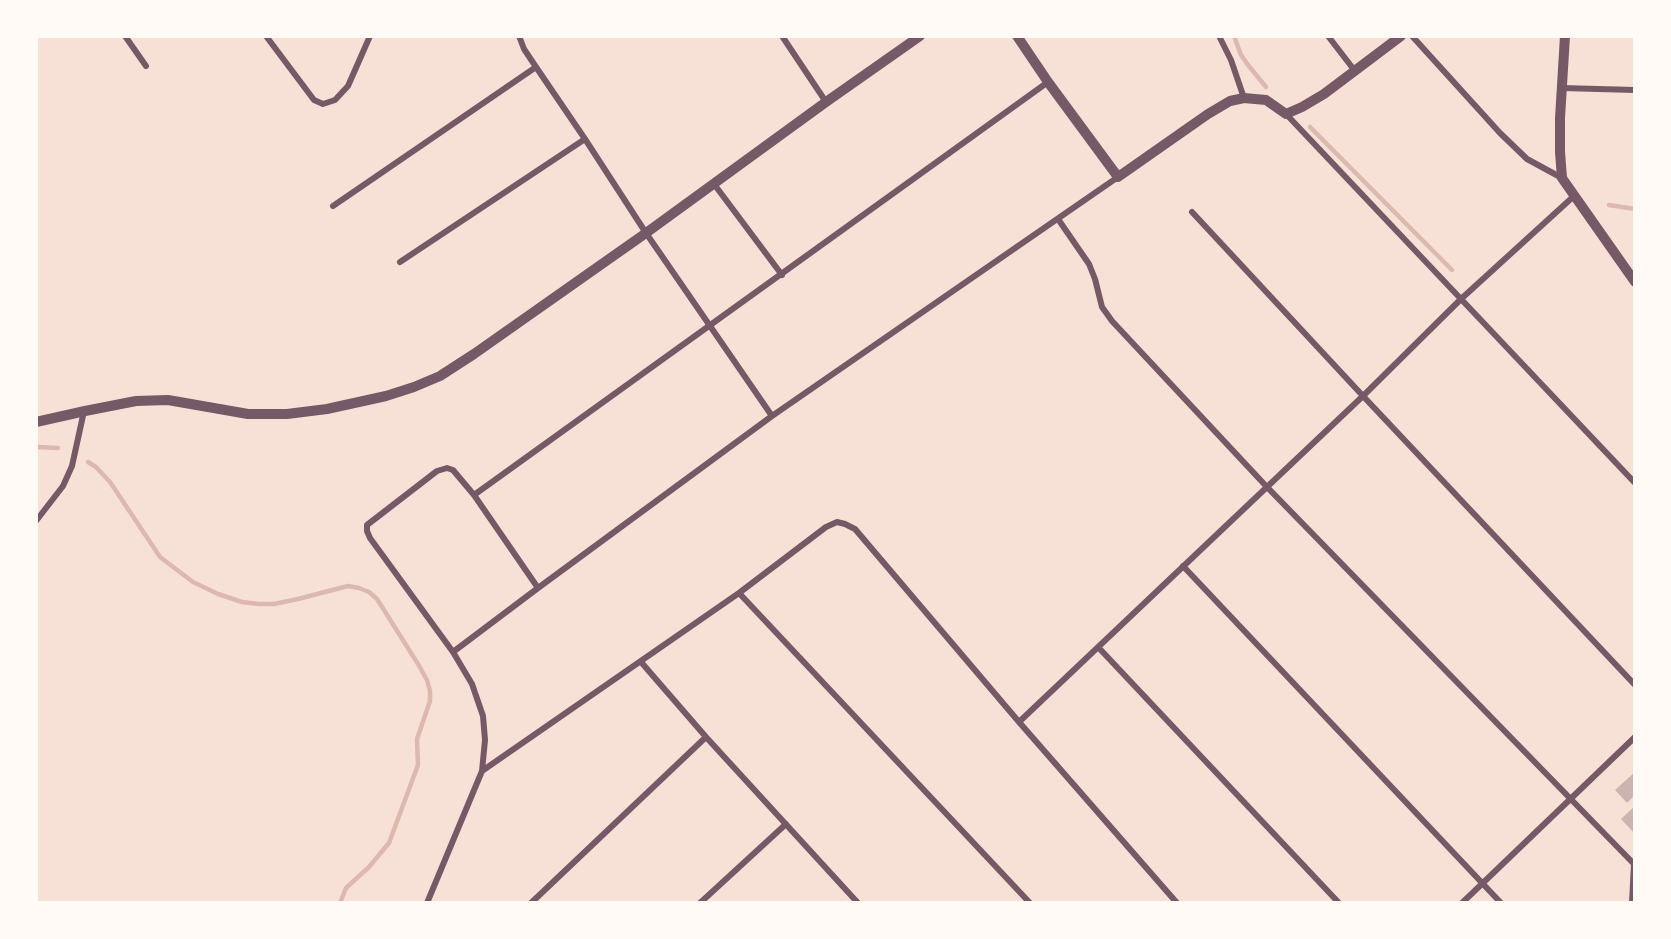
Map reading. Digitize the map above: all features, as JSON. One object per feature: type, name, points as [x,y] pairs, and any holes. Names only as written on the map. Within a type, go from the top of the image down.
[{"type":"street","points":[[125,36],[147,66]]},
{"type":"street","points":[[266,36],[314,100],[323,104],[335,100],[348,86],[370,36]]},
{"type":"street","points":[[519,36],[536,68],[772,416]]},
{"type":"street","points":[[782,36],[826,102]]},
{"type":"street","points":[[36,422],[136,401],[168,400],[248,414],[287,414],[327,409],[386,396],[440,376],[646,233],[920,36]]},
{"type":"street","points":[[1017,36],[1047,82],[1118,177]]},
{"type":"street","points":[[1218,36],[1231,60],[1244,98]]},
{"type":"street","points":[[1328,36],[1355,71]]},
{"type":"street","points":[[1287,114],[1324,94],[1401,36]]},
{"type":"street","points":[[1412,36],[1500,133],[1527,159],[1562,178],[1635,282]]},
{"type":"street","points":[[1562,178],[1560,152],[1565,36]]},
{"type":"street","points":[[333,206],[536,68]]},
{"type":"street","points":[[474,495],[1047,82]]},
{"type":"street","points":[[1562,88],[1635,90]]},
{"type":"street","points":[[453,652],[772,416],[1218,107],[1244,98],[1266,100],[1287,114],[1635,483]]},
{"type":"street","points":[[400,262],[585,139]]},
{"type":"street","points":[[714,184],[782,274]]},
{"type":"street","points":[[1019,722],[1363,396],[1461,299],[1574,196]]},
{"type":"street","points":[[1192,212],[1635,685]]},
{"type":"street","points":[[1058,219],[1089,264],[1102,307],[1112,321],[1266,486],[1635,865],[1632,903]]},
{"type":"street","points":[[36,521],[63,486],[72,466],[85,411]]},
{"type":"street","points":[[427,903],[482,771],[486,740],[483,716],[472,684],[453,652],[370,538],[367,525],[437,471],[447,468],[453,470],[474,495],[538,588]]},
{"type":"street","points":[[482,771],[739,593],[826,527],[837,522],[855,529],[1019,722],[1178,903]]},
{"type":"street","points":[[1183,566],[1501,903]]},
{"type":"street","points":[[739,593],[1030,903]]},
{"type":"street","points":[[1098,647],[1339,903]]},
{"type":"street","points":[[641,662],[706,737],[858,903]]},
{"type":"street","points":[[531,903],[706,737]]},
{"type":"street","points":[[1462,903],[1635,737]]},
{"type":"street","points":[[700,903],[786,824]]},
{"type":"building","points":[[1635,772],[1635,795],[1627,803],[1615,790]]},
{"type":"building","points":[[1635,806],[1635,834],[1621,819]]},
{"type":"waterway","points":[[1234,36],[1241,55],[1266,87]]},
{"type":"waterway","points":[[1310,127],[1452,270]]},
{"type":"waterway","points":[[1609,205],[1635,209]]},
{"type":"waterway","points":[[36,447],[58,448]]},
{"type":"waterway","points":[[88,462],[110,482],[160,557],[193,582],[218,594],[242,602],[259,604],[274,604],[348,586],[359,588],[369,592],[377,599],[418,664],[430,691],[430,701],[417,739],[418,765],[389,843],[369,867],[346,888],[340,903]]}]
